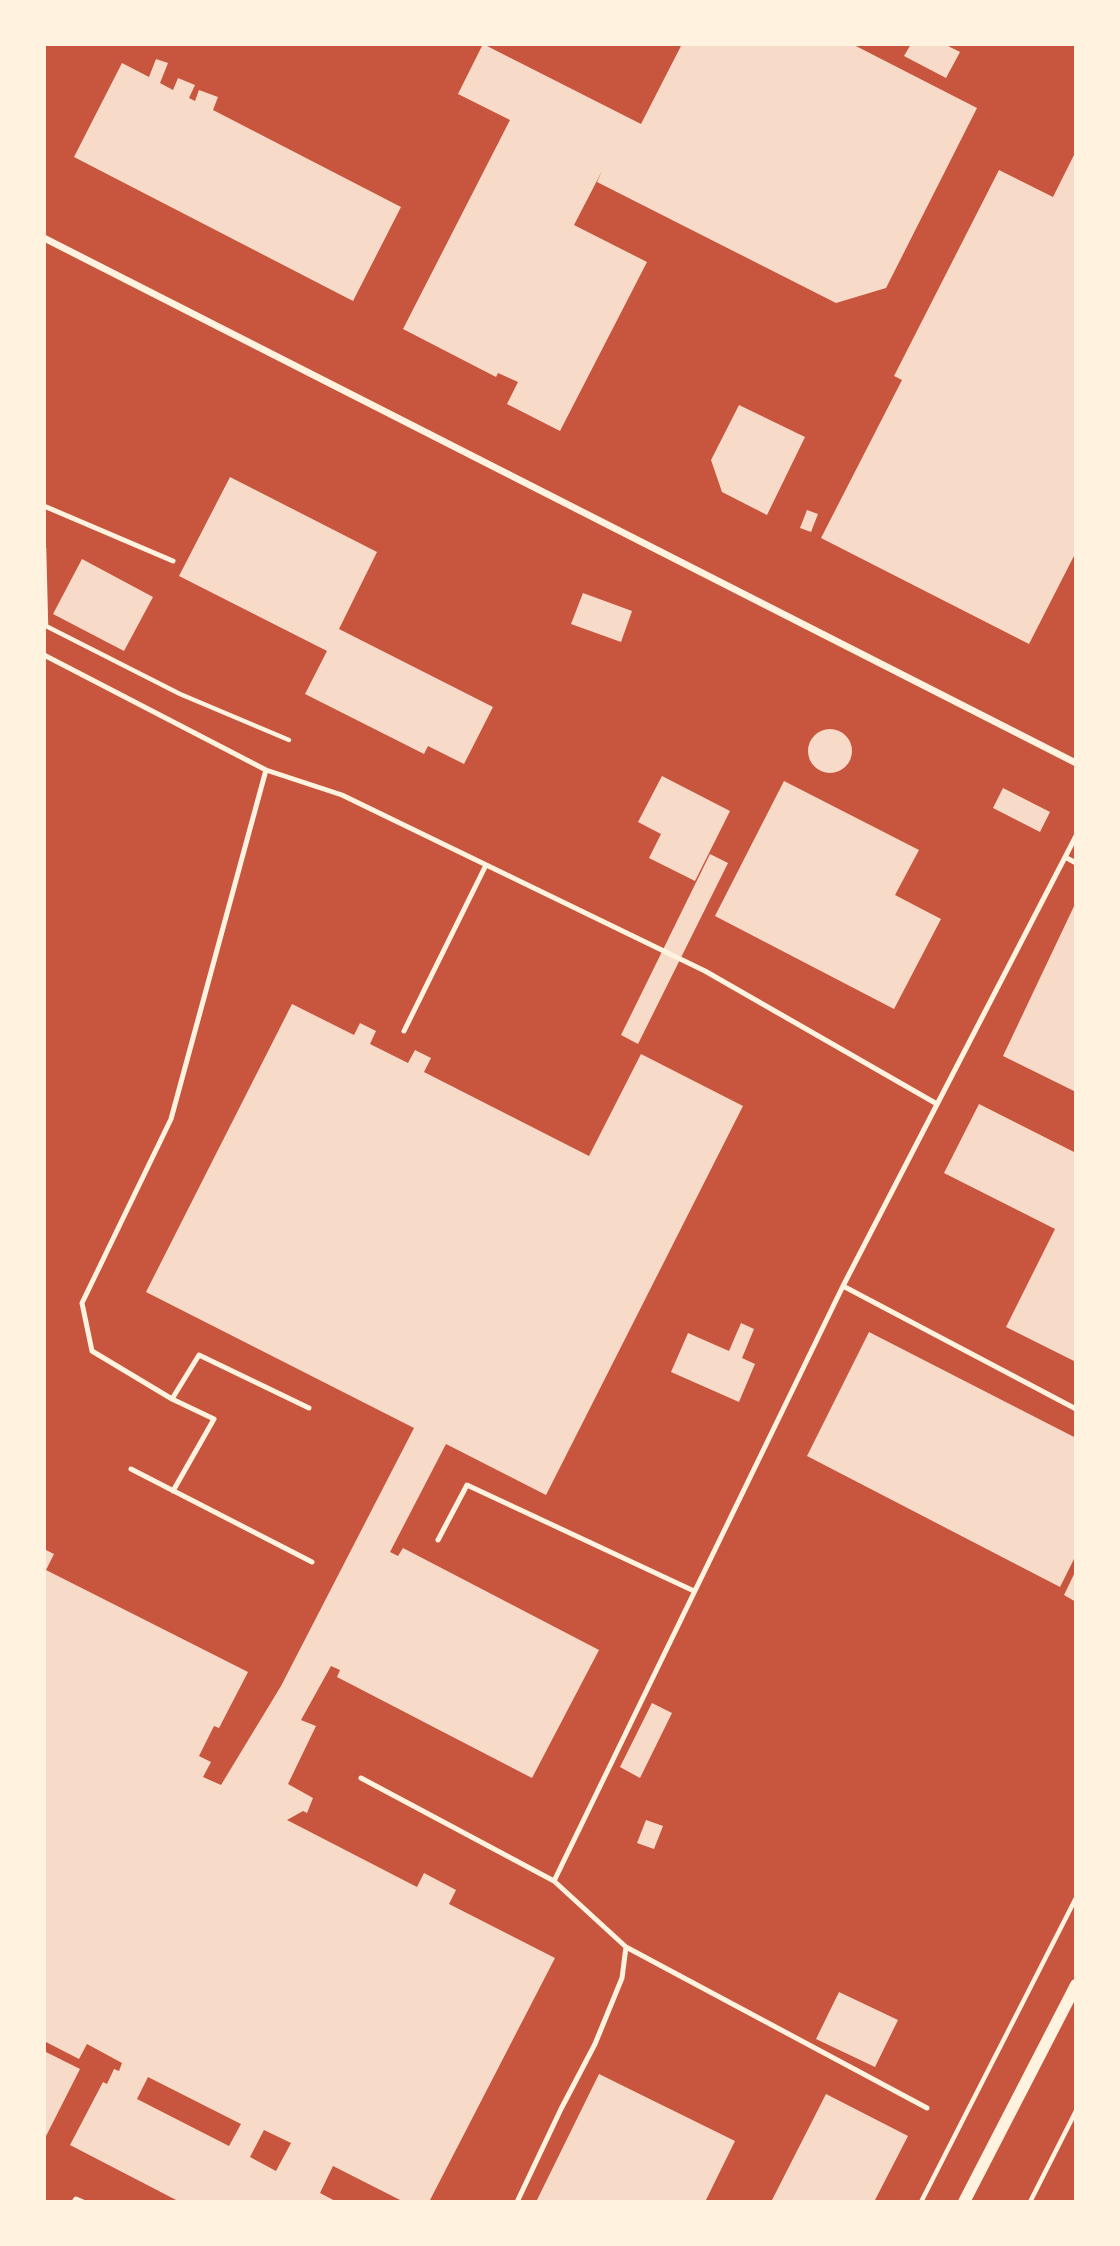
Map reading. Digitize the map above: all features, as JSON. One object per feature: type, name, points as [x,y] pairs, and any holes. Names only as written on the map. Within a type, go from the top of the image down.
[{"type":"street","points":[[44,238],[1076,764]]},
{"type":"street","points":[[964,2202],[1076,1985]]},
{"type":"lane","points":[[44,506],[173,561]]},
{"type":"lane","points":[[44,656],[266,770],[342,795],[705,971],[937,1104]]},
{"type":"lane","points":[[173,1491],[214,1419],[172,1399],[92,1351],[82,1303],[171,1119],[266,770]]},
{"type":"lane","points":[[554,1881],[843,1286],[1076,835]]},
{"type":"lane","points":[[1065,856],[1076,863]]},
{"type":"lane","points":[[404,1031],[486,865]]},
{"type":"lane","points":[[843,1286],[1076,1409]]},
{"type":"lane","points":[[172,1399],[199,1355],[309,1408]]},
{"type":"lane","points":[[131,1469],[312,1562]]},
{"type":"lane","points":[[438,1540],[467,1485],[694,1591]]},
{"type":"lane","points":[[361,1778],[554,1881],[626,1947],[927,2109]]},
{"type":"lane","points":[[517,2202],[595,2044],[622,1978],[626,1947]]},
{"type":"lane","points":[[74,2202],[76,2199],[83,2202]]},
{"type":"path","points":[[44,548],[46,626],[180,694],[289,740]]},
{"type":"path","points":[[921,2202],[1076,1898]]},
{"type":"path","points":[[1030,2202],[1076,2111]]},
{"type":"building","points":[[483,44],[641,124],[682,44],[852,44],[977,108],[886,288],[836,303],[597,182],[602,171],[574,225],[647,262],[560,431],[507,404],[518,382],[498,373],[496,377],[403,329],[510,120],[458,94]]},
{"type":"building","points":[[911,44],[944,44],[960,52],[946,78],[904,56]]},
{"type":"building","points":[[156,59],[168,63],[160,83],[173,90],[178,78],[195,85],[189,98],[195,101],[199,90],[218,97],[213,110],[401,207],[353,301],[74,157],[122,63],[149,77]]},
{"type":"building","points":[[1076,151],[1076,552],[1029,644],[821,538],[902,380],[894,376],[999,170],[1053,197]]},
{"type":"building","points":[[739,405],[805,437],[767,515],[722,492],[711,460]]},
{"type":"building","points":[[230,477],[377,552],[339,629],[493,707],[464,764],[428,746],[424,754],[305,694],[327,651],[179,576]]},
{"type":"building","points":[[807,510],[818,514],[811,532],[800,528]]},
{"type":"building","points":[[82,559],[153,597],[124,651],[53,614]]},
{"type":"building","points":[[583,593],[632,611],[621,642],[571,624]]},
{"type":"building","points":[[830,729],[845,736],[852,751],[845,766],[830,773],[815,766],[808,751],[815,736]]},
{"type":"building","points":[[662,776],[730,811],[695,881],[649,858],[661,834],[638,822]]},
{"type":"building","points":[[784,781],[919,850],[895,895],[941,919],[894,1009],[715,916]]},
{"type":"building","points":[[1003,788],[1050,812],[1040,832],[993,808]]},
{"type":"building","points":[[710,854],[728,863],[638,1044],[621,1035]]},
{"type":"building","points":[[1076,902],[1076,1092],[1003,1056]]},
{"type":"building","points":[[292,1004],[354,1035],[360,1023],[376,1031],[370,1044],[408,1063],[415,1050],[431,1058],[424,1072],[589,1156],[641,1054],[743,1106],[546,1495],[446,1444],[390,1552],[398,1556],[403,1548],[599,1650],[532,1778],[337,1677],[340,1670],[331,1666],[301,1720],[316,1726],[288,1784],[313,1798],[307,1813],[303,1811],[287,1820],[417,1887],[424,1873],[456,1890],[449,1904],[555,1958],[429,2202],[404,2202],[333,2166],[320,2193],[337,2202],[180,2202],[70,2145],[103,2082],[107,2084],[114,2069],[119,2071],[122,2063],[87,2044],[79,2059],[44,2041],[44,1549],[54,1554],[46,1570],[248,1672],[219,1728],[214,1726],[199,1756],[211,1762],[203,1777],[221,1785],[281,1686],[414,1428],[146,1292]],"holes":[[[148,2077],[241,2124],[229,2146],[137,2099]],[[264,2130],[291,2143],[276,2171],[250,2157]]]},
{"type":"building","points":[[979,1104],[1076,1153],[1076,1362],[1006,1327],[1055,1229],[944,1173]]},
{"type":"building","points":[[741,1323],[754,1329],[742,1358],[755,1364],[739,1402],[671,1372],[688,1333],[729,1351]]},
{"type":"building","points":[[869,1332],[1076,1438],[1076,1555],[1060,1587],[807,1456]]},
{"type":"building","points":[[1076,1570],[1076,1602],[1064,1595]]},
{"type":"building","points":[[652,1703],[672,1713],[640,1778],[620,1767]]},
{"type":"building","points":[[646,1820],[663,1826],[654,1849],[637,1843]]},
{"type":"building","points":[[839,1992],[898,2020],[875,2067],[816,2039]]},
{"type":"building","points":[[44,2051],[80,2069],[44,2140]]},
{"type":"building","points":[[599,2074],[735,2141],[705,2202],[536,2202]]},
{"type":"building","points":[[826,2094],[908,2136],[874,2202],[771,2202]]}]
